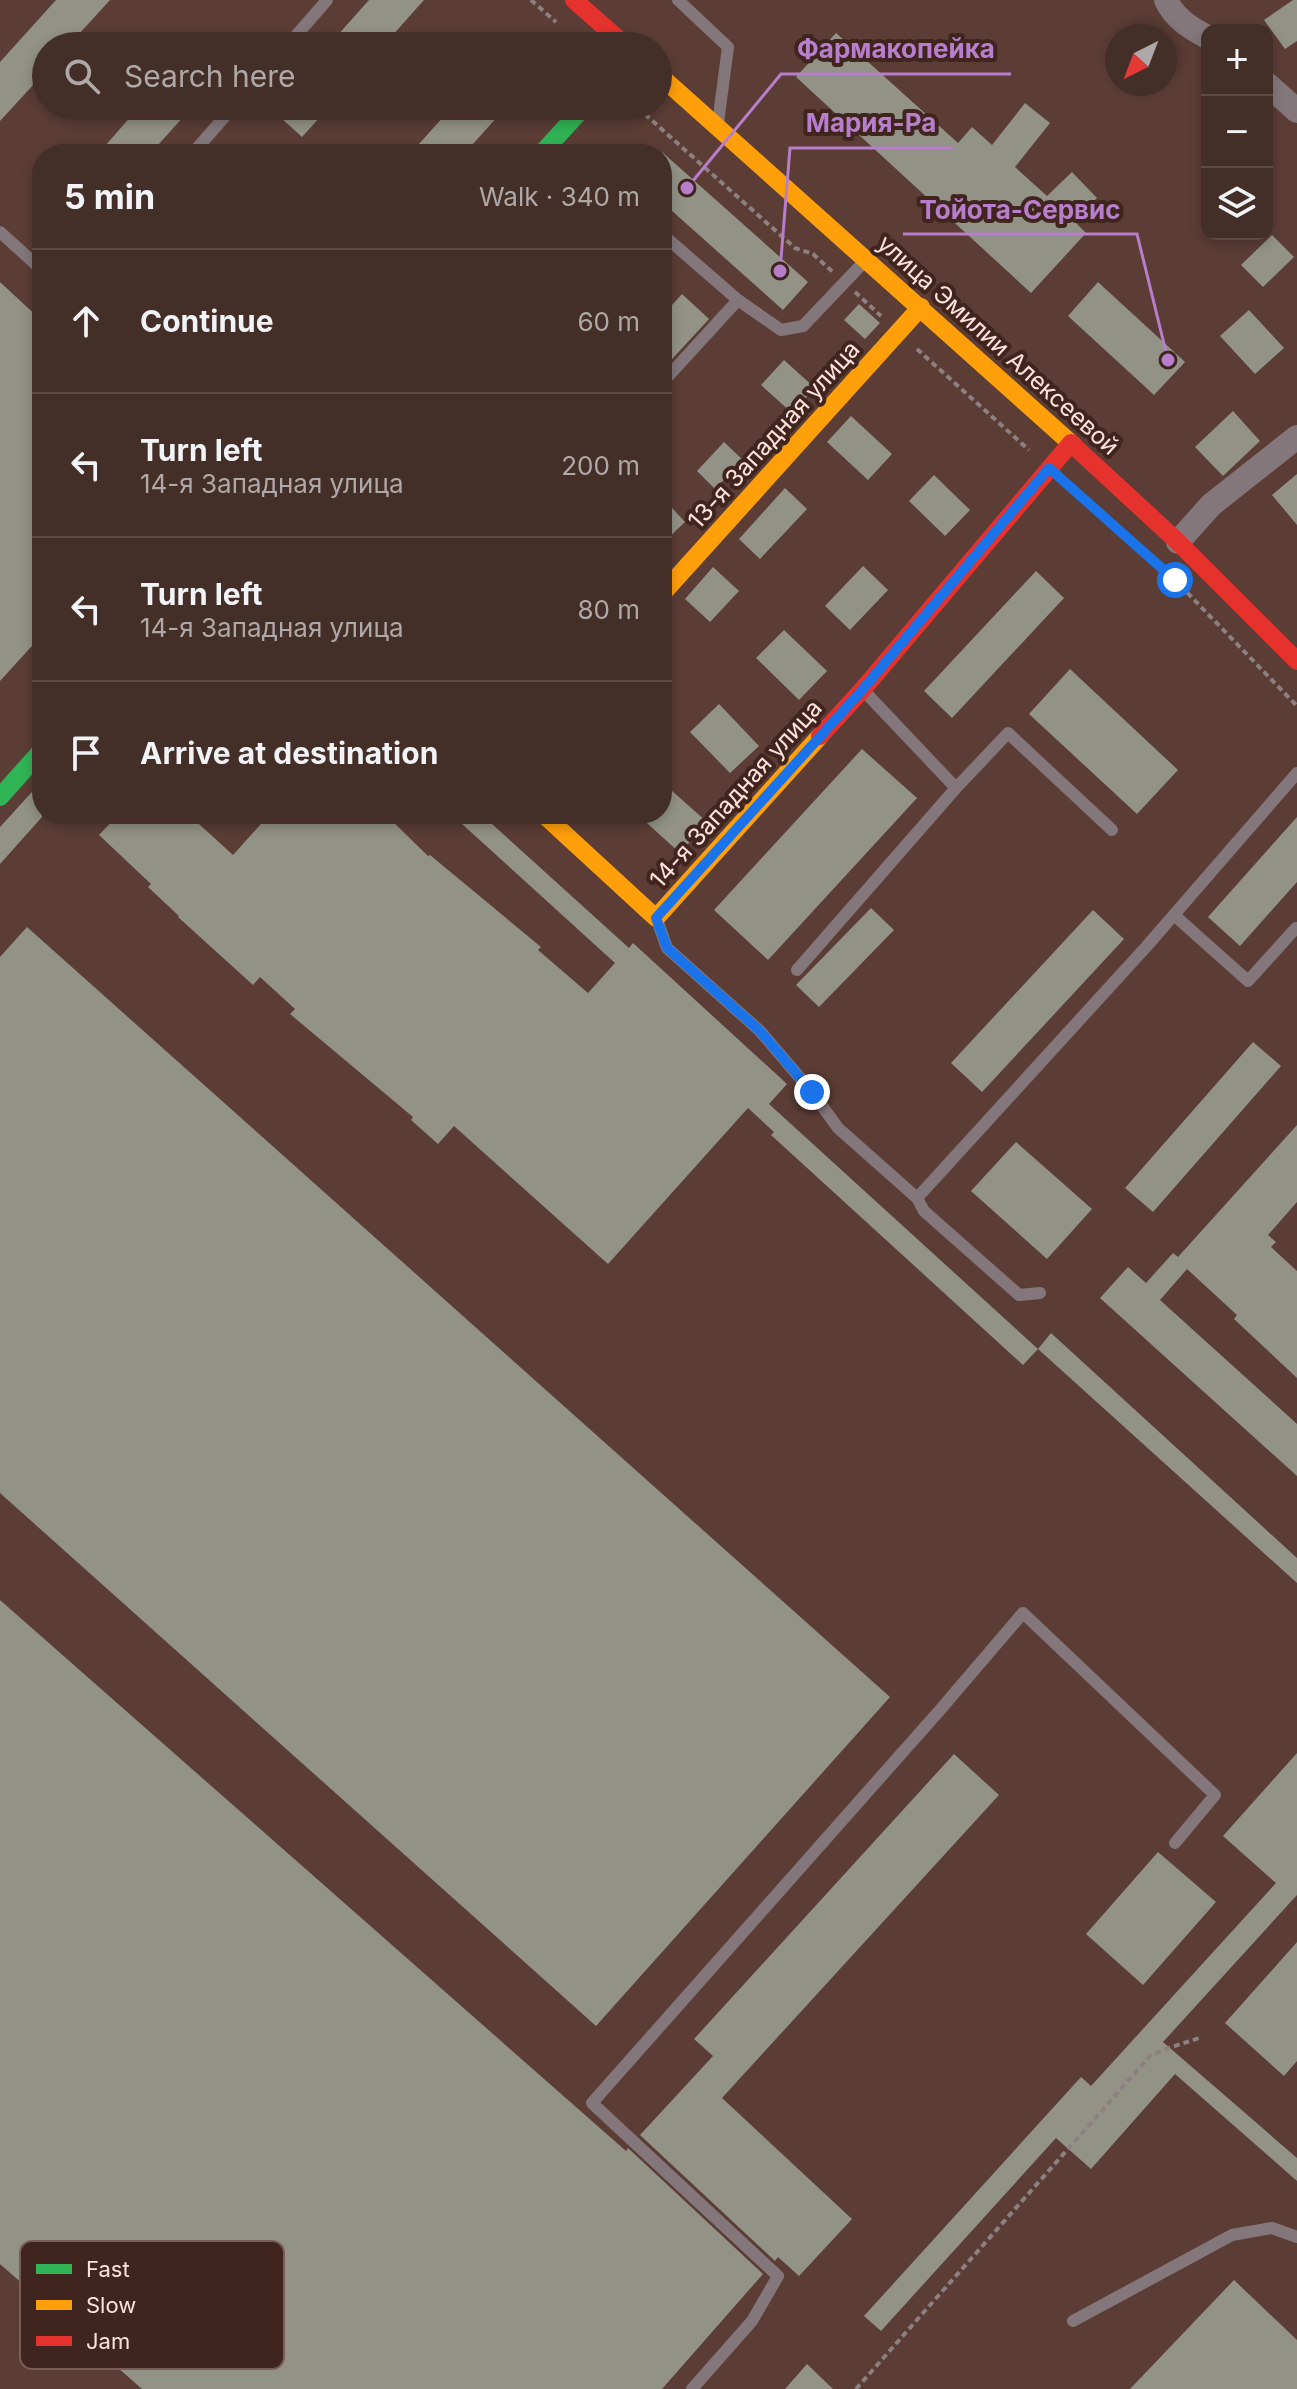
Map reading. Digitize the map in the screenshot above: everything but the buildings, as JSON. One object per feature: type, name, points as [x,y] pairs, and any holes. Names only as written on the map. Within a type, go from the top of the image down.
[{"type":"street","points":[[574,0],[610,32]]},
{"type":"street","points":[[1166,0],[1171,12],[1201,34]]},
{"type":"street","name":"улица Эмилии Алексеевой","points":[[672,86],[1071,443],[1178,542],[1297,661]]},
{"type":"street","points":[[1273,89],[1297,111]]},
{"type":"street","points":[[557,144],[575,120]]},
{"type":"street","name":"13-я Западная улица","points":[[672,583],[921,307]]},
{"type":"street","points":[[1178,542],[1211,505],[1297,437]]},
{"type":"street","name":"14-я Западная улица","points":[[656,918],[863,689],[1071,443]]},
{"type":"street","points":[[0,797],[32,761]]},
{"type":"street","points":[[554,824],[656,918]]},
{"type":"lane","points":[[299,32],[327,0]]},
{"type":"lane","points":[[678,0],[728,47],[718,127]]},
{"type":"lane","points":[[201,144],[222,120]]},
{"type":"lane","points":[[0,232],[32,261]]},
{"type":"lane","points":[[672,243],[738,300],[781,330],[803,326],[867,258]]},
{"type":"lane","points":[[672,372],[738,300]]},
{"type":"lane","points":[[863,689],[956,788]]},
{"type":"lane","points":[[797,970],[1008,733],[1112,830]]},
{"type":"lane","points":[[917,1198],[1174,915],[1297,773]]},
{"type":"lane","points":[[1174,915],[1248,981],[1296,928]]},
{"type":"lane","name":"14-я Западная улица","points":[[656,918],[667,948],[760,1031],[838,1128],[917,1198],[924,1211],[1019,1295],[1040,1293]]},
{"type":"lane","points":[[692,2389],[752,2321],[778,2276],[592,2103],[1023,1613],[1215,1795],[1175,1843]]},
{"type":"lane","points":[[1073,2321],[1232,2235],[1272,2228],[1297,2237]]},
{"type":"path","points":[[651,120],[795,248],[813,254],[1175,580],[1297,706]]},
{"type":"path","points":[[856,2389],[1150,2056],[1199,2038]]},
{"type":"traffic: fast","points":[[550,144],[572,120]]},
{"type":"traffic: fast","points":[[0,797],[32,761]]},
{"type":"traffic: slow","points":[[672,87],[1074,446]]},
{"type":"traffic: slow","points":[[672,583],[921,307]]},
{"type":"traffic: slow","points":[[554,824],[656,918],[820,736]]},
{"type":"traffic: jam","points":[[574,0],[610,32]]},
{"type":"traffic: jam","points":[[820,736],[1071,443]]},
{"type":"traffic: jam","points":[[1074,446],[1178,542],[1297,661]]},
{"type":"place","name":"Фармакопейка","points":[[687,188]]},
{"type":"place","name":"Мария-Ра","points":[[780,271]]},
{"type":"place","name":"Тойота-Сервис","points":[[1168,360]]},
{"type":"route","points":[[812,1092],[760,1031],[667,948],[656,918],[863,689],[1049,468],[1175,580]]}]
